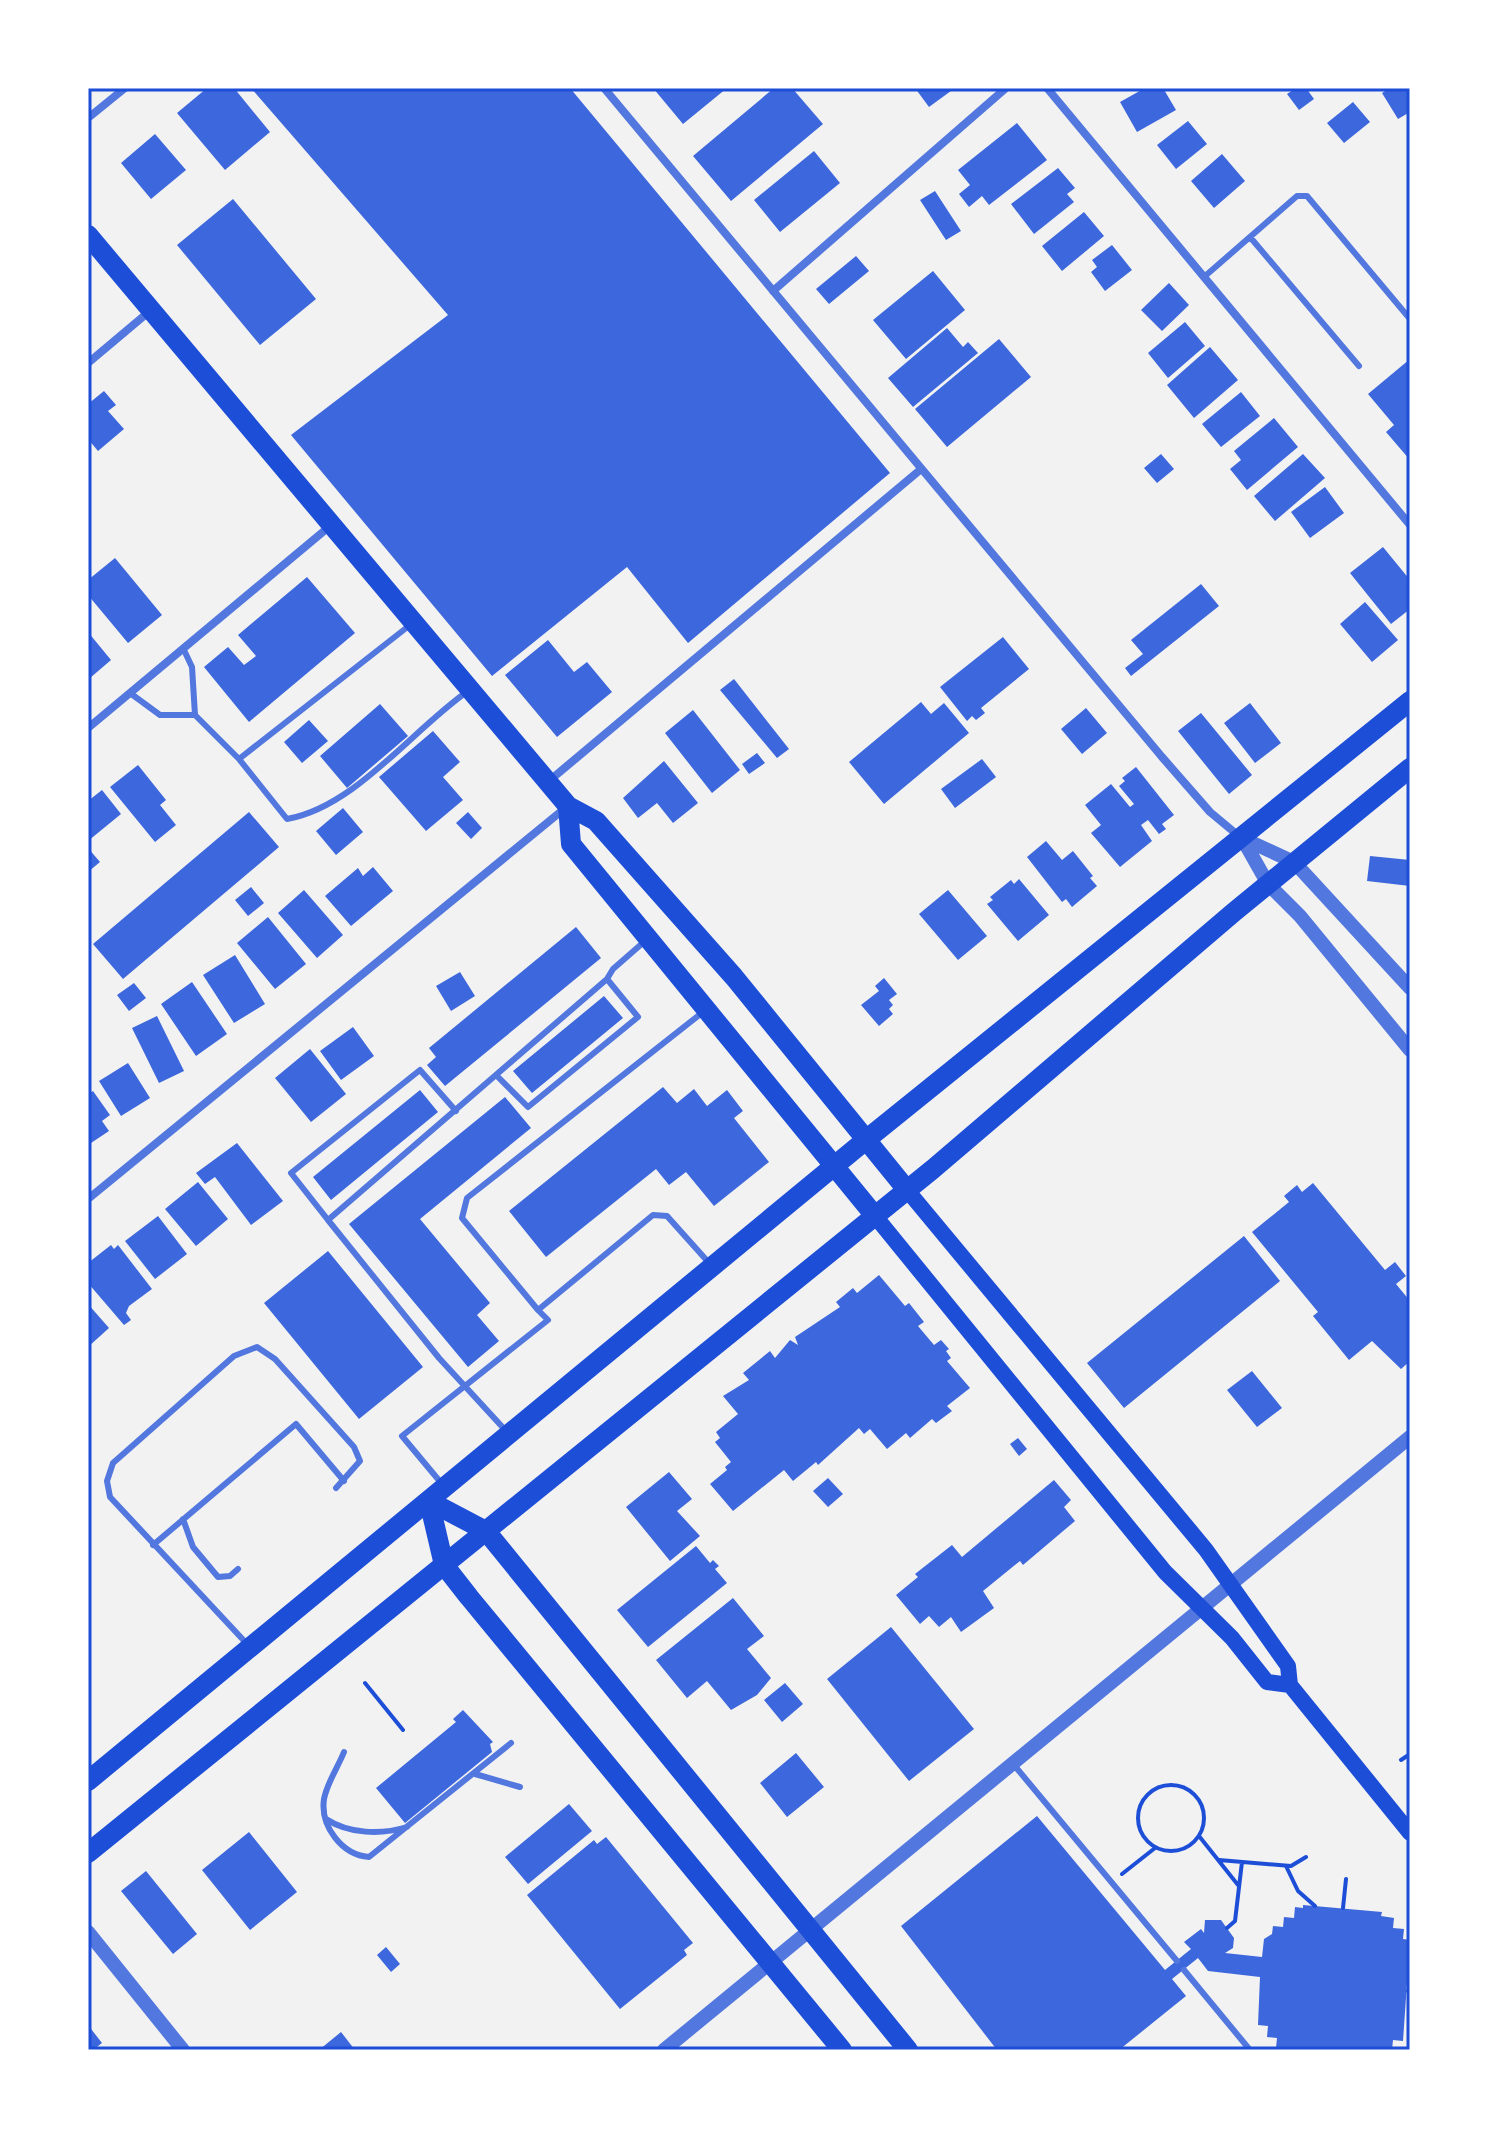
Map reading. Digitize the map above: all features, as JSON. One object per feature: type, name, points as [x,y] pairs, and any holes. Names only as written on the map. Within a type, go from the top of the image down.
[{"type":"main road","points":[[88,235],[568,806],[596,821],[734,977],[1044,1359],[1106,1426],[1231,1585],[1288,1666],[1290,1685],[1410,1833]]},
{"type":"main road","points":[[88,1781],[867,1139],[1410,701]]},
{"type":"main road","points":[[88,1853],[907,1190],[1294,862],[1410,768]]},
{"type":"main road","points":[[568,806],[571,844],[1165,1572],[1232,1638],[1267,1682],[1290,1685]]},
{"type":"main road","points":[[429,1501],[486,1531],[784,1893],[810,1931],[908,2050]]},
{"type":"main road","points":[[429,1501],[444,1565],[842,2050]]},
{"type":"street","points":[[88,118],[125,88]]},
{"type":"street","points":[[604,88],[920,470],[1204,806],[1242,838],[1294,862],[1410,988]]},
{"type":"street","points":[[773,291],[1006,88]]},
{"type":"street","points":[[1047,88],[1410,525]]},
{"type":"street","points":[[88,363],[151,310]]},
{"type":"street","points":[[548,781],[920,470]]},
{"type":"street","points":[[88,728],[332,524]]},
{"type":"street","points":[[88,1199],[568,806]]},
{"type":"street","points":[[1242,838],[1268,884],[1300,916],[1410,1050]]},
{"type":"street","points":[[664,2050],[1410,1437]]},
{"type":"street","points":[[91,1940],[183,2050]]},
{"type":"lane","points":[[1204,277],[1297,196],[1307,196],[1410,319]]},
{"type":"lane","points":[[1250,237],[1359,366]]},
{"type":"lane","points":[[239,759],[414,621]]},
{"type":"lane","points":[[183,648],[192,667],[195,715],[239,759],[287,819],[308,815],[338,800],[471,689]]},
{"type":"lane","points":[[130,693],[160,715],[195,715]]},
{"type":"lane","points":[[328,1220],[497,1076],[607,979],[613,969],[648,938]]},
{"type":"lane","points":[[497,1076],[528,1107],[638,1017],[607,979]]},
{"type":"lane","points":[[445,1487],[402,1436],[548,1320],[462,1218],[467,1198],[706,1010]]},
{"type":"lane","points":[[456,1111],[420,1070],[291,1173],[465,1386],[509,1434]]},
{"type":"lane","points":[[538,1310],[653,1215],[667,1216],[712,1267]]},
{"type":"lane","points":[[250,1648],[110,1497],[107,1481],[113,1463],[234,1356],[257,1347],[275,1359],[354,1447],[360,1461],[336,1488]]},
{"type":"lane","points":[[153,1545],[296,1424],[344,1481]]},
{"type":"lane","points":[[183,1519],[193,1547],[218,1577],[230,1576],[238,1569]]},
{"type":"lane","points":[[344,1752],[325,1795],[326,1819],[340,1844],[351,1853],[369,1857],[511,1743]]},
{"type":"lane","points":[[1014,1765],[1177,1961]]},
{"type":"lane","points":[[475,1774],[520,1787]]},
{"type":"lane","points":[[326,1819],[342,1829],[376,1831],[412,1825]]},
{"type":"lane","points":[[1184,1970],[1250,2050]]},
{"type":"path","points":[[365,1683],[403,1730]]},
{"type":"path","points":[[1401,1760],[1410,1754]]},
{"type":"path","points":[[1168,1785],[1190,1790],[1198,1799],[1205,1821],[1199,1836],[1186,1848],[1176,1851],[1155,1848],[1141,1833],[1138,1812],[1148,1794],[1168,1785]]},
{"type":"path","points":[[1199,1836],[1239,1887]]},
{"type":"path","points":[[1111,1882],[1155,1848]]},
{"type":"path","points":[[1219,1860],[1286,1866],[1306,1857]]},
{"type":"path","points":[[1227,1928],[1235,1921],[1242,1862]]},
{"type":"path","points":[[1286,1866],[1298,1891],[1315,1906]]},
{"type":"path","points":[[1343,1908],[1346,1879]]},
{"type":"building","points":[[207,88],[234,88],[270,132],[225,170],[177,113]]},
{"type":"building","points":[[251,88],[570,88],[890,473],[688,643],[627,567],[492,676],[291,435],[448,315]]},
{"type":"building","points":[[653,88],[727,88],[683,124]]},
{"type":"building","points":[[774,88],[792,88],[823,124],[731,201],[693,156]]},
{"type":"building","points":[[915,88],[955,88],[929,107]]},
{"type":"building","points":[[1145,88],[1163,88],[1176,110],[1137,132],[1120,102]]},
{"type":"building","points":[[1296,88],[1306,88],[1314,99],[1299,110],[1287,94]]},
{"type":"building","points":[[1390,88],[1410,88],[1410,112],[1398,119],[1382,93]]},
{"type":"building","points":[[1353,102],[1370,122],[1344,143],[1327,123]]},
{"type":"building","points":[[1188,121],[1207,144],[1176,169],[1157,145]]},
{"type":"building","points":[[1017,123],[1047,160],[989,205],[982,196],[969,207],[959,194],[970,185],[958,170]]},
{"type":"building","points":[[155,134],[186,170],[151,199],[121,163]]},
{"type":"building","points":[[814,151],[840,183],[780,232],[754,200]]},
{"type":"building","points":[[1222,154],[1245,181],[1214,208],[1191,181]]},
{"type":"building","points":[[1058,168],[1075,188],[1067,194],[1074,202],[1034,234],[1011,204]]},
{"type":"building","points":[[935,191],[961,231],[946,240],[920,200]]},
{"type":"building","points":[[233,199],[316,299],[260,345],[177,245]]},
{"type":"building","points":[[1084,212],[1104,236],[1062,271],[1042,246]]},
{"type":"building","points":[[1112,245],[1132,270],[1105,291],[1091,272],[1097,267],[1092,260]]},
{"type":"building","points":[[856,256],[869,271],[829,304],[816,289]]},
{"type":"building","points":[[933,271],[965,310],[906,359],[873,320]]},
{"type":"building","points":[[1169,283],[1189,305],[1162,331],[1141,310]]},
{"type":"building","points":[[1185,322],[1205,346],[1168,378],[1148,353]]},
{"type":"building","points":[[947,328],[963,347],[968,342],[978,353],[913,407],[888,378]]},
{"type":"building","points":[[999,339],[1031,377],[947,447],[915,409]]},
{"type":"building","points":[[1210,347],[1238,380],[1194,418],[1167,385]]},
{"type":"building","points":[[1410,359],[1410,460],[1386,432],[1394,425],[1368,394]]},
{"type":"building","points":[[104,391],[116,405],[108,411],[124,429],[98,451],[88,439],[88,404]]},
{"type":"building","points":[[1241,392],[1260,416],[1221,447],[1202,424]]},
{"type":"building","points":[[1274,418],[1298,447],[1247,490],[1230,469],[1241,460],[1234,451]]},
{"type":"building","points":[[1161,454],[1174,469],[1157,483],[1144,468]]},
{"type":"building","points":[[1303,454],[1325,478],[1275,521],[1254,496]]},
{"type":"building","points":[[1325,487],[1344,513],[1310,538],[1291,512]]},
{"type":"building","points":[[1383,547],[1410,580],[1410,609],[1391,624],[1350,573]]},
{"type":"building","points":[[115,558],[162,615],[128,643],[88,595],[88,580]]},
{"type":"building","points":[[307,577],[355,633],[249,722],[204,667],[228,647],[244,665],[256,656],[238,635]]},
{"type":"building","points":[[1201,584],[1219,606],[1131,676],[1125,668],[1143,654],[1131,640]]},
{"type":"building","points":[[1365,602],[1398,640],[1372,662],[1340,624]]},
{"type":"building","points":[[88,632],[111,660],[90,678],[88,676]]},
{"type":"building","points":[[1003,637],[1029,669],[981,708],[985,713],[976,720],[972,716],[967,721],[940,687]]},
{"type":"building","points":[[548,640],[574,672],[587,662],[612,692],[557,737],[505,675]]},
{"type":"building","points":[[734,679],[789,749],[777,758],[720,690]]},
{"type":"building","points":[[921,702],[931,714],[944,703],[969,733],[884,804],[849,762]]},
{"type":"building","points":[[1250,703],[1281,743],[1255,763],[1224,723]]},
{"type":"building","points":[[380,704],[408,736],[347,788],[320,756]]},
{"type":"building","points":[[1086,708],[1107,733],[1082,754],[1061,729]]},
{"type":"building","points":[[693,710],[740,770],[712,793],[665,733]]},
{"type":"building","points":[[1201,713],[1252,775],[1229,794],[1178,731]]},
{"type":"building","points":[[309,720],[328,741],[302,763],[284,742]]},
{"type":"building","points":[[433,731],[460,762],[443,777],[463,800],[426,831],[379,777]]},
{"type":"building","points":[[757,753],[765,763],[749,774],[742,764]]},
{"type":"building","points":[[982,759],[996,777],[955,808],[941,789]]},
{"type":"building","points":[[664,761],[698,803],[673,823],[657,803],[638,818],[623,798]]},
{"type":"building","points":[[138,765],[166,800],[160,805],[176,825],[155,842],[110,787]]},
{"type":"building","points":[[1136,767],[1174,815],[1162,824],[1166,829],[1159,834],[1148,820],[1141,825],[1152,841],[1120,867],[1091,833],[1101,825],[1085,805],[1111,784],[1130,807],[1134,804],[1119,786],[1125,781],[1122,778]]},
{"type":"building","points":[[102,790],[121,814],[88,841],[88,801]]},
{"type":"building","points":[[343,808],[363,832],[336,855],[316,831]]},
{"type":"building","points":[[249,812],[279,847],[123,979],[93,944]]},
{"type":"building","points":[[468,812],[482,828],[471,839],[456,823]]},
{"type":"building","points":[[1046,841],[1062,860],[1073,851],[1097,886],[1072,907],[1066,899],[1062,902],[1027,857]]},
{"type":"building","points":[[88,848],[100,862],[88,872]]},
{"type":"building","points":[[1370,856],[1410,860],[1410,886],[1367,881]]},
{"type":"building","points":[[373,867],[393,891],[351,926],[325,896],[358,868],[363,876]]},
{"type":"building","points":[[1019,879],[1049,915],[1018,941],[987,904],[993,900],[990,897],[1011,880],[1014,884]]},
{"type":"building","points":[[251,887],[264,903],[248,916],[235,900]]},
{"type":"building","points":[[304,890],[343,935],[317,958],[278,913]]},
{"type":"building","points":[[948,890],[987,936],[958,960],[919,914]]},
{"type":"building","points":[[268,917],[306,964],[275,989],[237,943]]},
{"type":"building","points":[[576,927],[601,958],[445,1086],[427,1065],[436,1057],[429,1048]]},
{"type":"building","points":[[235,955],[265,1004],[234,1023],[203,975]]},
{"type":"building","points":[[460,972],[475,996],[451,1011],[436,986]]},
{"type":"building","points":[[884,978],[897,994],[889,1000],[893,1005],[889,1009],[893,1014],[879,1026],[861,1005],[879,991],[875,986]]},
{"type":"building","points":[[192,982],[227,1034],[196,1056],[161,1004]]},
{"type":"building","points":[[134,983],[146,998],[129,1011],[117,995]]},
{"type":"building","points":[[604,996],[623,1018],[532,1093],[513,1071]]},
{"type":"building","points":[[157,1016],[184,1071],[159,1083],[132,1028]]},
{"type":"building","points":[[353,1027],[374,1056],[341,1080],[320,1051]]},
{"type":"building","points":[[310,1049],[346,1094],[311,1122],[275,1078]]},
{"type":"building","points":[[128,1063],[150,1098],[121,1116],[99,1081]]},
{"type":"building","points":[[663,1087],[677,1103],[694,1089],[707,1106],[727,1090],[743,1111],[734,1118],[769,1162],[714,1206],[686,1172],[669,1185],[656,1169],[546,1257],[509,1211]]},
{"type":"building","points":[[420,1090],[438,1112],[331,1200],[313,1177]]},
{"type":"building","points":[[93,1091],[110,1115],[102,1121],[109,1131],[88,1145],[88,1094]]},
{"type":"building","points":[[505,1097],[531,1128],[420,1219],[490,1303],[477,1315],[499,1341],[468,1367],[349,1224]]},
{"type":"building","points":[[237,1143],[283,1201],[251,1225],[215,1177],[205,1184],[196,1173]]},
{"type":"building","points":[[198,1182],[228,1219],[196,1246],[165,1209]]},
{"type":"building","points":[[1313,1183],[1385,1270],[1395,1262],[1406,1276],[1396,1284],[1410,1301],[1410,1361],[1401,1369],[1372,1341],[1349,1360],[1313,1316],[1318,1312],[1252,1232],[1289,1202],[1284,1196],[1297,1185],[1302,1192]]},
{"type":"building","points":[[158,1216],[187,1254],[155,1279],[125,1241]]},
{"type":"building","points":[[1244,1236],[1280,1281],[1124,1408],[1087,1363]]},
{"type":"building","points":[[111,1245],[114,1249],[118,1245],[152,1289],[129,1306],[126,1313],[131,1320],[124,1325],[88,1283],[88,1263]]},
{"type":"building","points":[[328,1251],[423,1367],[359,1419],[264,1303]]},
{"type":"building","points":[[879,1275],[905,1306],[909,1303],[924,1322],[918,1326],[934,1345],[941,1340],[949,1349],[946,1351],[951,1358],[947,1361],[970,1388],[947,1406],[952,1411],[936,1423],[932,1419],[910,1438],[906,1433],[887,1449],[870,1429],[864,1434],[859,1428],[818,1465],[816,1462],[793,1481],[784,1470],[733,1511],[710,1484],[727,1470],[725,1467],[731,1462],[715,1442],[720,1438],[716,1432],[738,1414],[723,1396],[749,1380],[743,1373],[770,1351],[775,1358],[790,1340],[798,1345],[795,1337],[840,1307],[836,1302],[853,1288],[857,1293]]},
{"type":"building","points":[[88,1304],[109,1328],[88,1347]]},
{"type":"building","points":[[1252,1371],[1282,1408],[1257,1427],[1227,1390]]},
{"type":"building","points":[[1018,1438],[1027,1449],[1019,1456],[1010,1444]]},
{"type":"building","points":[[669,1472],[692,1499],[677,1511],[700,1536],[670,1561],[626,1507]]},
{"type":"building","points":[[828,1478],[843,1494],[828,1507],[813,1491]]},
{"type":"building","points":[[1054,1480],[1071,1500],[1064,1507],[1075,1521],[1023,1565],[1020,1561],[983,1591],[994,1608],[961,1632],[951,1617],[939,1627],[929,1616],[920,1624],[896,1595],[918,1577],[915,1574],[952,1545],[962,1557]]},
{"type":"building","points":[[696,1546],[710,1563],[713,1560],[719,1566],[715,1569],[727,1583],[648,1647],[617,1610]]},
{"type":"building","points":[[733,1598],[764,1636],[747,1649],[771,1678],[757,1695],[731,1710],[707,1681],[687,1698],[656,1660]]},
{"type":"building","points":[[891,1627],[974,1729],[909,1781],[827,1679]]},
{"type":"building","points":[[785,1683],[803,1704],[782,1722],[764,1700]]},
{"type":"building","points":[[463,1710],[493,1742],[490,1744],[492,1752],[405,1823],[376,1788],[456,1722],[453,1719]]},
{"type":"building","points":[[796,1753],[824,1787],[787,1817],[760,1783]]},
{"type":"building","points":[[569,1804],[592,1831],[528,1884],[505,1857]]},
{"type":"building","points":[[1037,1816],[1165,1970],[1191,1949],[1184,1942],[1201,1929],[1204,1933],[1205,1920],[1221,1920],[1234,1938],[1233,1948],[1225,1953],[1262,1957],[1264,1939],[1272,1934],[1273,1926],[1283,1927],[1284,1917],[1294,1918],[1295,1907],[1303,1908],[1303,1905],[1382,1912],[1381,1916],[1394,1918],[1393,1928],[1404,1929],[1403,1939],[1410,1940],[1403,2041],[1393,2040],[1392,2050],[1276,2048],[1277,2038],[1267,2037],[1268,2026],[1258,2025],[1260,1977],[1208,1971],[1198,1958],[1172,1979],[1186,1996],[1119,2050],[997,2050],[901,1926]]},
{"type":"building","points":[[249,1832],[297,1892],[250,1930],[202,1870]]},
{"type":"building","points":[[606,1837],[693,1943],[684,1950],[687,1955],[620,2009],[527,1895],[594,1840],[597,1844]]},
{"type":"building","points":[[146,1871],[197,1934],[173,1954],[121,1891]]},
{"type":"building","points":[[386,1947],[400,1964],[391,1972],[377,1955]]},
{"type":"building","points":[[88,2025],[102,2043],[93,2050],[88,2050]]},
{"type":"building","points":[[341,2032],[355,2050],[319,2050]]}]
